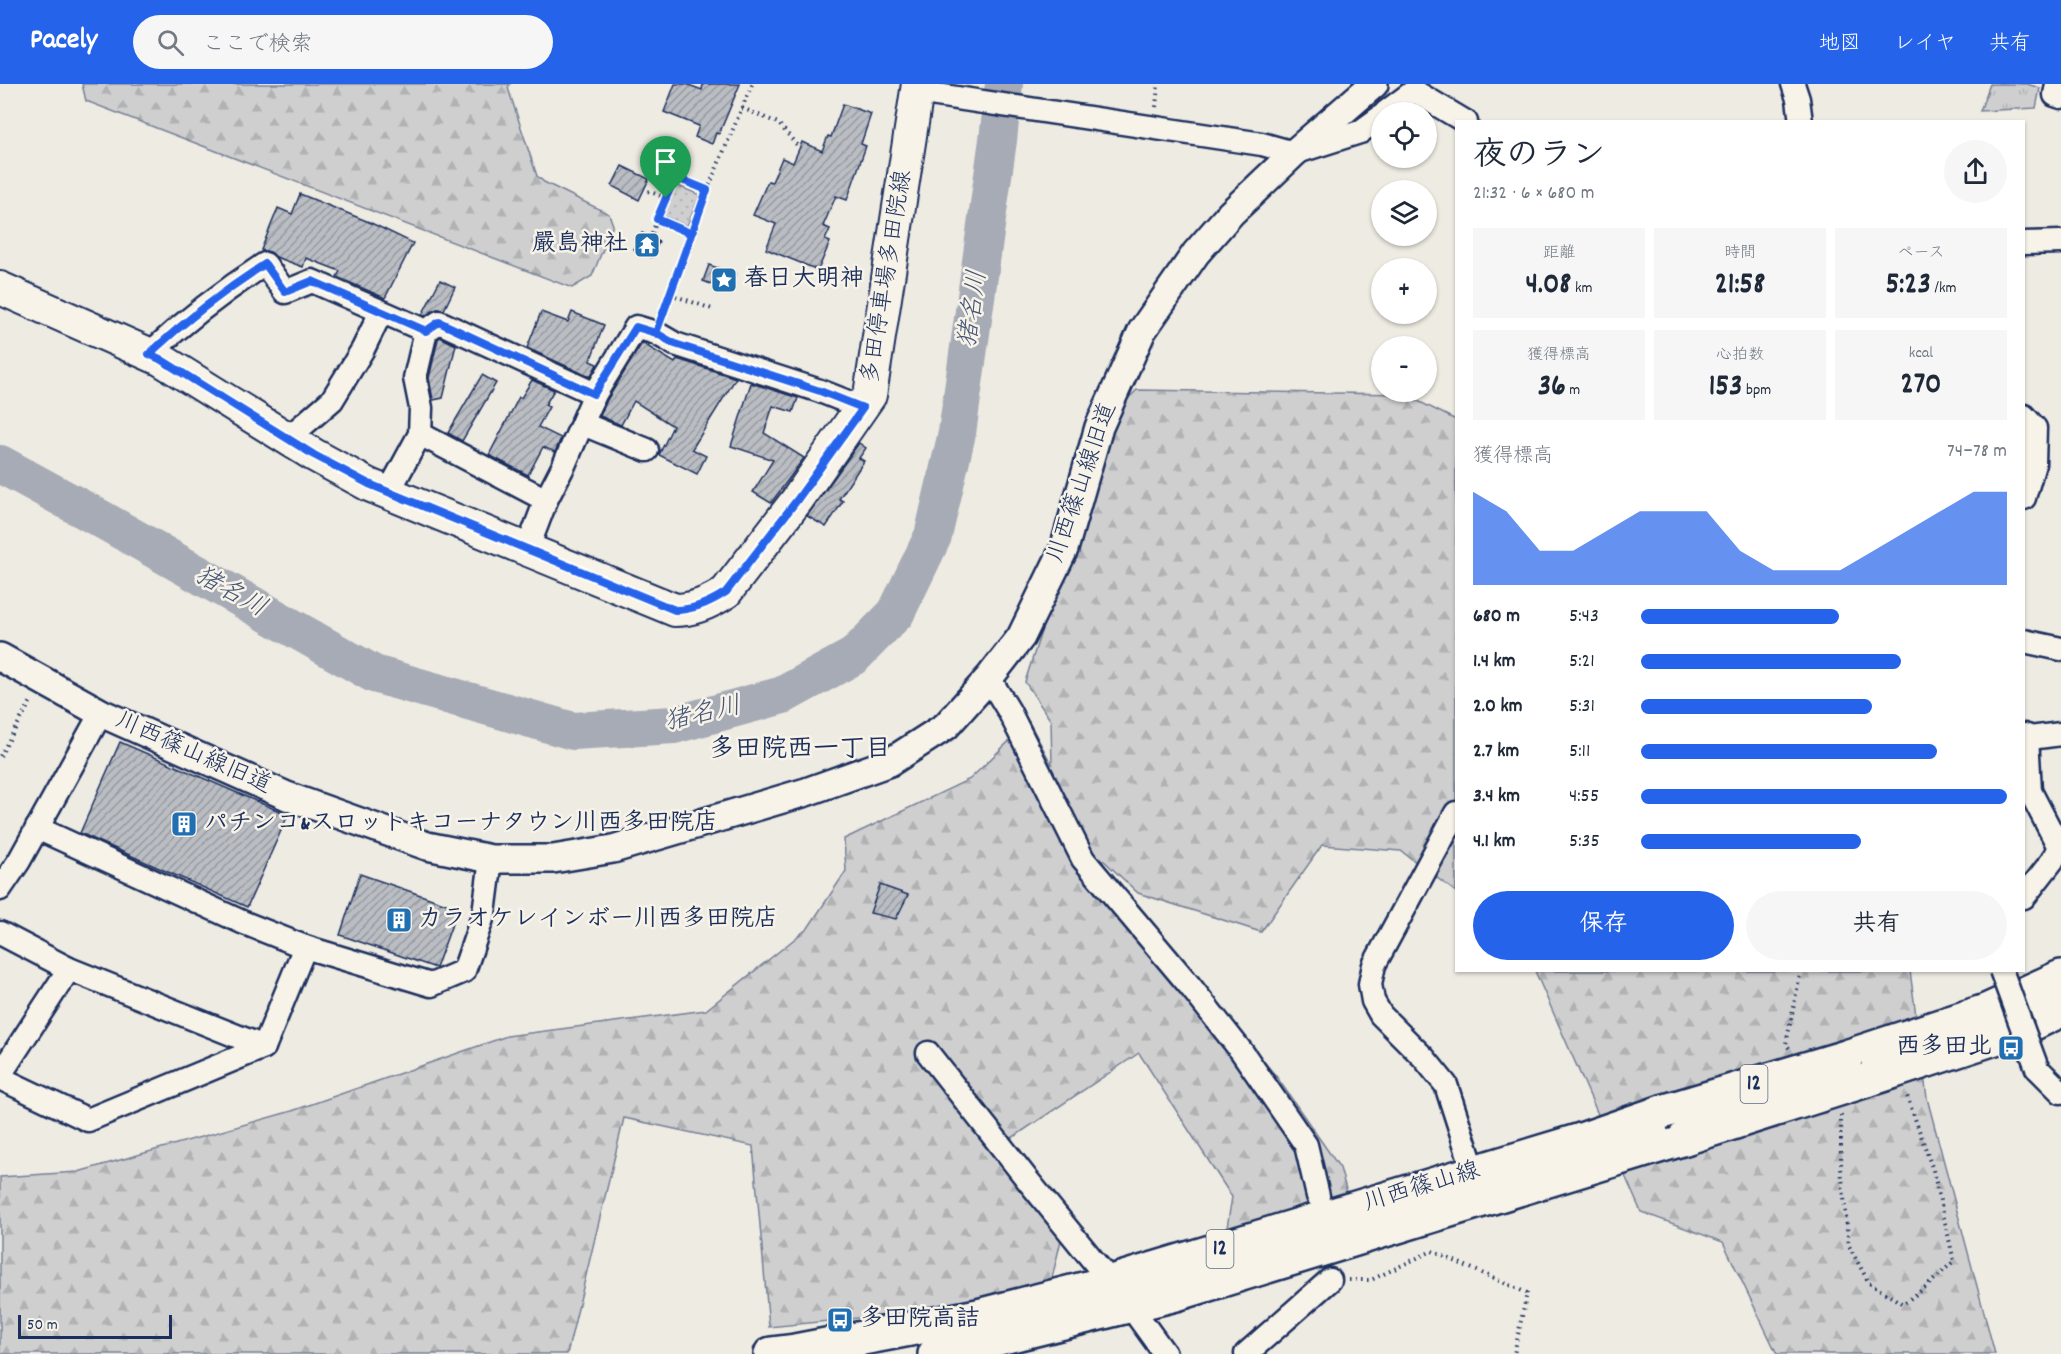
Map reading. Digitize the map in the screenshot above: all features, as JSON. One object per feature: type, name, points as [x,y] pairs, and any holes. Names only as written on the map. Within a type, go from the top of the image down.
[{"type":"main road","name":"多田停車場多田院線","points":[[0,288],[160,359],[314,455],[388,493],[675,610],[684,610],[715,599],[726,592],[863,408],[870,395],[925,91]]},
{"type":"main road","name":"川西篠山線","points":[[771,1354],[978,1316],[1121,1294],[1176,1294],[1685,1138],[1857,1068],[2061,977]]},
{"type":"main road","name":"川西篠山線","points":[[935,1354],[1121,1294],[1474,1172],[1581,1140],[1662,1112],[1857,1068],[1898,1070],[2019,1030],[2061,1010]]},
{"type":"street","name":"川西篠山線旧道","points":[[0,657],[101,713],[287,796],[427,846],[490,859],[554,860],[614,849],[806,792],[890,762],[946,726],[1021,637],[1064,549],[1099,427],[1142,331],[1196,253],[1231,213],[1294,153],[1374,84]]},
{"type":"street","points":[[1793,84],[1801,120]]},
{"type":"street","points":[[2057,84],[2055,96],[2061,97]]},
{"type":"street","points":[[925,91],[1153,129],[1262,144],[1294,153],[1360,132],[1371,124]]},
{"type":"street","points":[[1400,102],[1414,92],[1431,102]]},
{"type":"street","points":[[1437,105],[1463,120]]},
{"type":"street","points":[[2025,243],[2061,242]]},
{"type":"street","points":[[149,354],[187,319],[265,264],[285,292],[312,281],[426,331]]},
{"type":"street","points":[[287,439],[332,400],[363,350],[381,312]]},
{"type":"street","points":[[388,493],[420,434],[421,408],[414,378],[426,331],[439,322],[594,394]]},
{"type":"street","points":[[527,550],[546,500],[583,424],[594,394],[636,327],[656,333],[675,344],[820,391],[863,408]]},
{"type":"street","points":[[2025,417],[2035,428],[2034,464],[2025,495]]},
{"type":"street","points":[[583,424],[647,450]]},
{"type":"street","points":[[420,434],[546,500]]},
{"type":"street","points":[[2025,641],[2061,649]]},
{"type":"street","points":[[988,678],[1009,711],[1083,859],[1190,986],[1248,1062],[1306,1145],[1318,1196]]},
{"type":"street","points":[[0,889],[19,861],[101,713]]},
{"type":"street","points":[[2025,896],[2052,861],[2058,847],[2030,791],[2025,736],[2030,738],[2061,734]]},
{"type":"street","points":[[1455,815],[1374,965],[1370,984],[1373,1001],[1381,1016],[1424,1058],[1446,1084],[1474,1172]]},
{"type":"street","points":[[37,828],[231,917],[305,947],[431,985],[464,971],[484,913],[490,859]]},
{"type":"street","points":[[0,933],[69,969],[264,1047]]},
{"type":"street","points":[[69,969],[0,1077],[88,1120],[264,1047],[305,947]]},
{"type":"street","points":[[2002,972],[2037,1068],[2061,1092]]},
{"type":"street","points":[[928,1053],[1030,1184],[1121,1294],[1165,1354]]},
{"type":"street","points":[[1246,1354],[1330,1280]]},
{"type":"path","points":[[656,333],[707,190],[752,84]]},
{"type":"path","points":[[742,108],[778,123],[797,145]]},
{"type":"path","points":[[651,233],[675,177],[707,190]]},
{"type":"path","points":[[648,190],[666,198]]},
{"type":"path","points":[[657,219],[692,234]]},
{"type":"path","points":[[670,294],[712,309]]},
{"type":"path","points":[[0,756],[43,679]]},
{"type":"path","points":[[1786,1044],[1801,972]]},
{"type":"path","points":[[1841,1114],[1841,1168],[1849,1246],[1869,1283],[1903,1304],[1926,1287],[1954,1261],[1933,1170],[1898,1070]]},
{"type":"path","points":[[1330,1280],[1371,1280],[1432,1251],[1527,1293],[1514,1354]]},
{"type":"green space","points":[[82,84],[510,84],[508,88],[537,176],[544,182],[609,214],[613,225],[592,276],[572,288],[86,101]]},
{"type":"green space","points":[[1990,84],[2027,84],[2040,88],[2036,108],[1980,111]]},
{"type":"green space","points":[[676,185],[700,195],[687,226],[663,216]]},
{"type":"green space","points":[[1137,390],[1371,394],[1371,402],[1420,402],[1455,420],[1455,891],[1401,851],[1322,845],[1261,932],[1138,893],[1100,857],[1113,881],[1276,1076],[1340,1168],[1355,1221],[1221,1264],[1232,1197],[1139,1053],[1000,1146],[1063,1232],[1047,1299],[769,1327],[753,1146],[624,1118],[567,1354],[0,1354],[0,1177],[78,1172],[292,1111],[507,1036],[706,1010],[808,928],[846,871],[844,839],[970,779],[1029,722],[1052,765],[1051,721],[1025,682],[1110,416]]},
{"type":"green space","points":[[1535,972],[1910,972],[1927,1098],[1995,1354],[1777,1354],[1723,1242],[1641,1212]]},
{"type":"building","points":[[675,84],[686,84],[702,90],[703,84],[740,84],[719,134],[716,133],[712,144],[695,137],[699,126],[664,112]]},
{"type":"building","points":[[843,104],[871,114],[861,144],[866,146],[847,200],[836,196],[823,226],[830,229],[825,240],[830,242],[818,270],[766,249],[776,224],[753,215],[768,181],[772,182],[782,158],[793,163],[802,142],[822,151],[828,136],[831,137]]},
{"type":"building","points":[[622,166],[649,179],[639,200],[612,186]]},
{"type":"building","points":[[300,194],[413,243],[385,298],[337,277],[340,271],[306,258],[303,267],[261,250],[278,208],[292,214]]},
{"type":"building","name":"嚴島神社","points":[[642,233],[659,242],[651,257],[634,249]]},
{"type":"building","points":[[709,265],[735,274],[730,291],[703,281]]},
{"type":"building","points":[[440,280],[455,287],[444,310],[437,309],[425,316],[422,315]]},
{"type":"building","points":[[541,312],[568,322],[572,312],[604,325],[590,361],[597,364],[590,377],[527,348]]},
{"type":"building","points":[[440,337],[456,345],[443,398],[433,400],[429,378]]},
{"type":"building","points":[[642,343],[675,363],[677,359],[736,378],[692,449],[706,456],[697,474],[659,455],[673,426],[634,401],[621,425],[600,416],[607,400]]},
{"type":"building","points":[[482,375],[496,383],[462,441],[448,433]]},
{"type":"building","points":[[532,380],[554,390],[545,405],[549,407],[538,427],[561,438],[555,452],[543,447],[528,475],[489,455],[519,397],[521,398]]},
{"type":"building","points":[[751,383],[798,398],[793,412],[773,406],[764,433],[804,458],[771,503],[753,492],[773,460],[731,446]]},
{"type":"building","points":[[859,443],[866,448],[859,458],[864,461],[839,499],[843,501],[826,527],[807,516]]},
{"type":"building","name":"パチンコ&スロットキコーナタウン川西多田院店","points":[[120,742],[288,815],[247,907],[80,833]]},
{"type":"building","name":"カラオケレインボー川西多田院店","points":[[360,874],[458,908],[436,968],[340,935]]},
{"type":"building","points":[[880,885],[908,895],[896,919],[870,913]]},
{"type":"waterway","name":"猪名川","points":[[0,464],[374,674],[573,731],[674,725],[783,695],[854,656],[896,613],[933,536],[957,433],[1004,84]]},
{"type":"place","name":"嚴島神社","points":[[647,245]]},
{"type":"place","name":"春日大明神","points":[[724,280]]},
{"type":"place","name":"パチンコ&スロットキコーナタウン川西多田院店","points":[[184,824]]},
{"type":"place","name":"カラオケレインボー川西多田院店","points":[[399,920]]},
{"type":"place","name":"西多田北","points":[[2011,1048]]},
{"type":"place","name":"多田院高詰","points":[[840,1320]]},
{"type":"district","name":"多田院西一丁目","points":[[800,750]]},
{"type":"route","points":[[666,198],[657,219],[692,234],[656,333],[636,327],[594,394],[439,322],[426,331],[312,281],[285,292],[265,264],[187,319],[149,354],[314,455],[369,484],[675,610],[684,610],[715,599],[726,592],[797,500],[863,408],[820,391],[675,344],[656,333],[707,190],[675,177],[666,198]]}]
